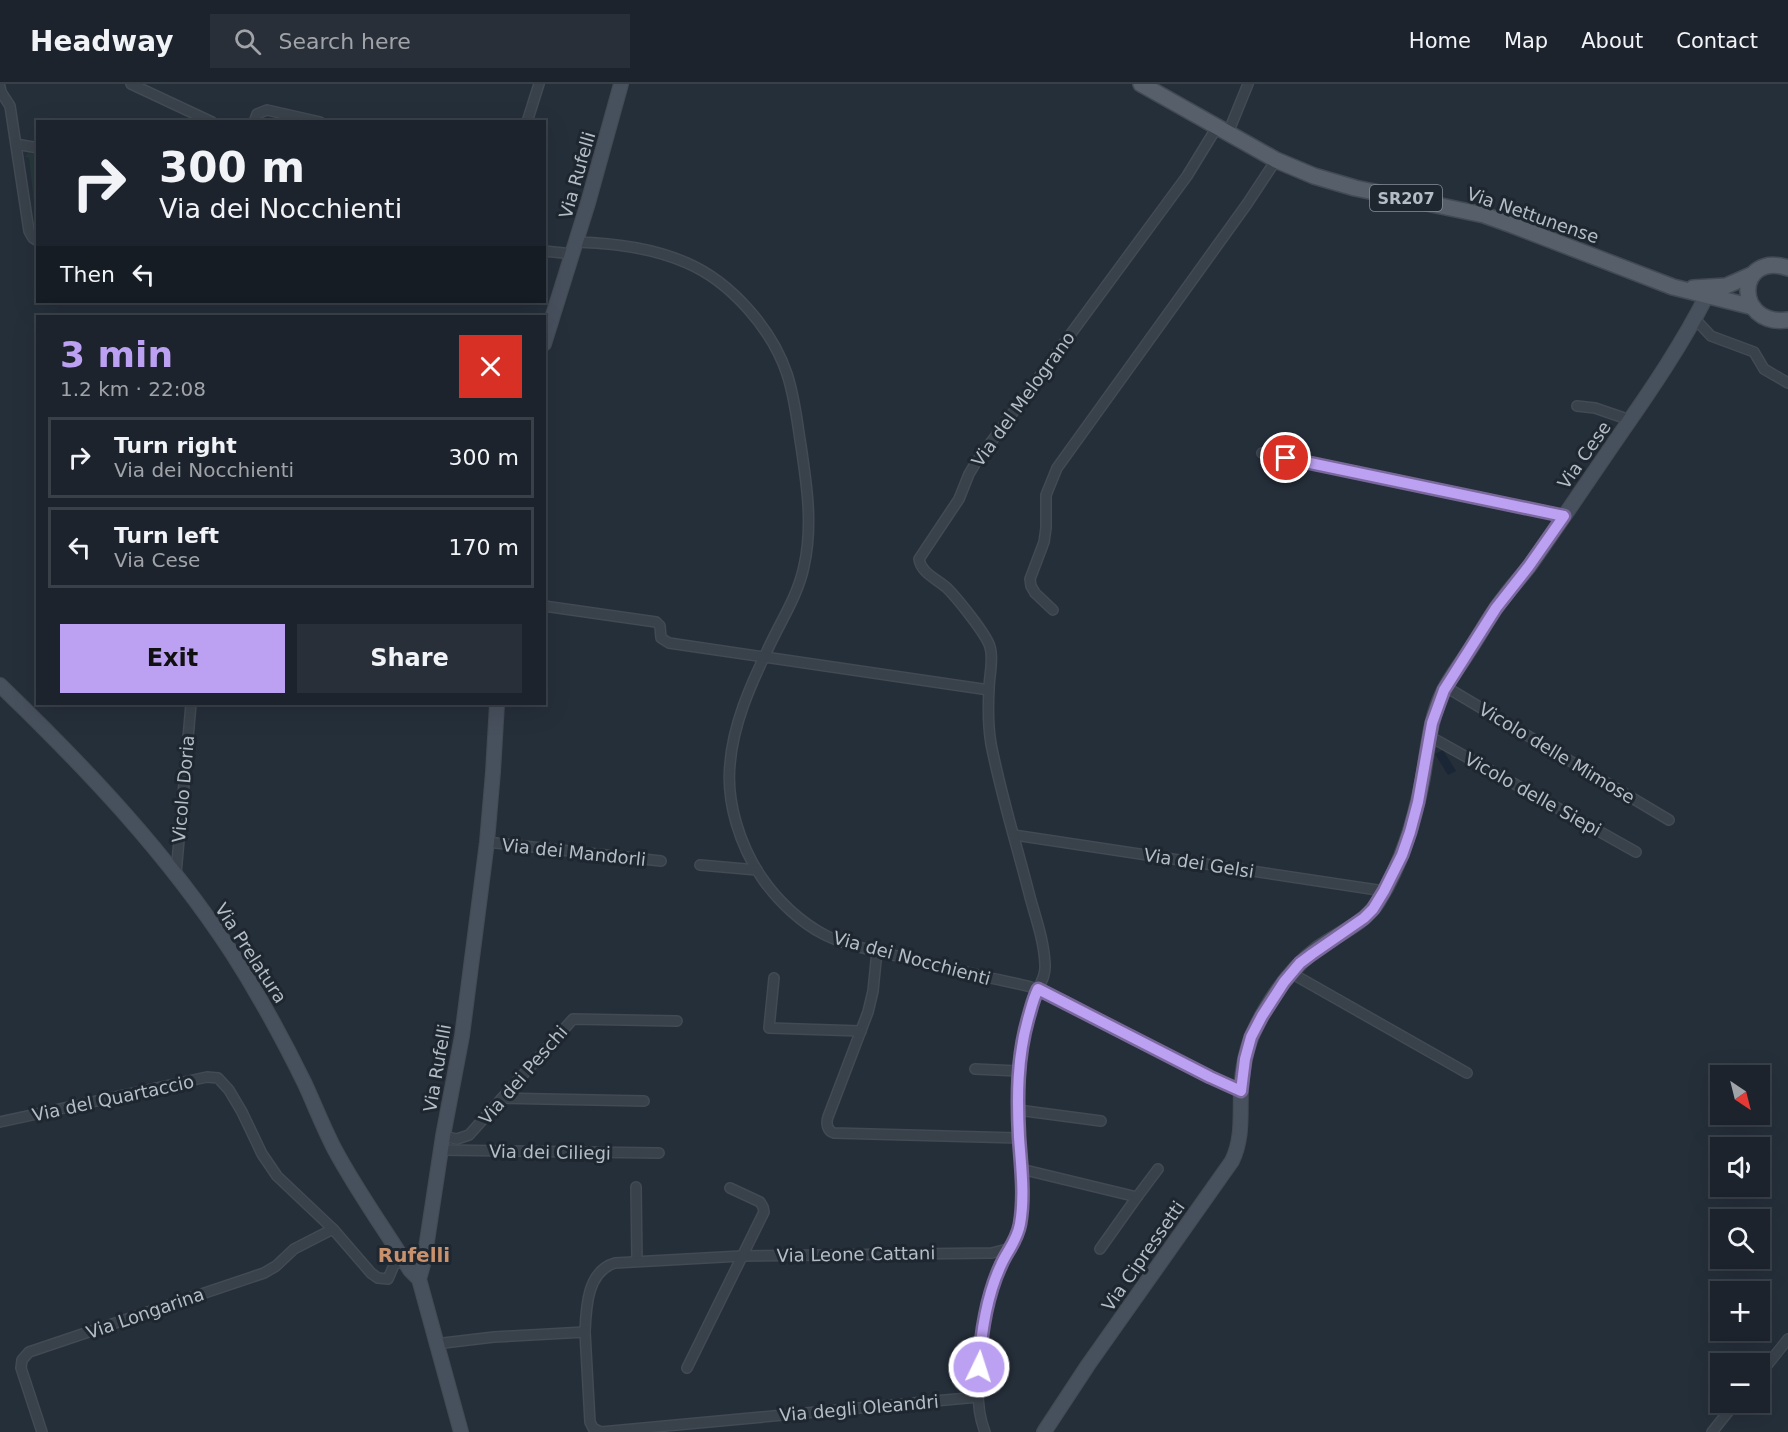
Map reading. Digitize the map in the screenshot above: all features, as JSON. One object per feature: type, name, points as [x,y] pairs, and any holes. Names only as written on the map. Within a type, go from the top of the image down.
[{"type":"main road","name":"Via Nettunense","points":[[1141,84],[1276,160],[1314,176],[1503,221],[1681,290],[1753,307],[1759,314],[1769,319],[1788,320]]},
{"type":"main road","name":"Via Nettunense","points":[[1681,290],[1726,286],[1765,267],[1785,266]]},
{"type":"main road","points":[[1751,275],[1747,288],[1748,298],[1753,307]]},
{"type":"street","points":[[131,84],[208,120]]},
{"type":"street","points":[[529,120],[539,84]]},
{"type":"street","name":"Via Rufelli","points":[[546,338],[575,248],[621,84]]},
{"type":"street","points":[[1222,130],[1248,84]]},
{"type":"street","points":[[0,87],[10,106],[29,229],[36,239]]},
{"type":"street","points":[[255,120],[257,114],[267,110],[311,120]]},
{"type":"street","name":"Via del Melograno","points":[[985,1432],[980,1418],[978,1397],[983,1326],[1001,1264],[1017,1238],[1020,1224],[1019,1071],[1023,1035],[1032,1002],[1044,978],[1045,960],[991,741],[988,721],[991,660],[989,644],[951,592],[922,568],[919,557],[960,499],[967,478],[975,464],[1222,130]]},
{"type":"street","points":[[16,144],[36,148]]},
{"type":"street","points":[[1053,610],[1035,593],[1030,579],[1044,542],[1046,495],[1057,468],[1276,160]]},
{"type":"street","name":"Via dei Nocchienti","points":[[546,251],[615,244],[664,255],[694,266],[722,285],[748,309],[765,331],[781,359],[792,393],[804,468],[809,514],[805,561],[799,585],[748,693],[732,750],[729,772],[736,819],[744,844],[757,870],[778,897],[812,927],[833,938],[877,951],[1038,989],[1241,1091]]},
{"type":"street","name":"Via Cese","points":[[1241,1091],[1247,1052],[1255,1030],[1291,973],[1312,954],[1364,918],[1373,909],[1384,891],[1402,855],[1410,832],[1435,711],[1446,687],[1496,608],[1529,566],[1674,355],[1706,297]]},
{"type":"street","points":[[1695,319],[1711,336],[1754,352],[1764,369],[1788,382]]},
{"type":"street","points":[[1577,406],[1595,408],[1630,420]]},
{"type":"street","points":[[1262,453],[1564,516]]},
{"type":"street","points":[[546,606],[654,621],[661,628],[661,638],[667,642],[988,690]]},
{"type":"street","name":"Via Prelatura","points":[[0,685],[97,783],[176,874],[217,931],[256,991],[283,1040],[341,1161],[404,1260],[419,1279]]},
{"type":"street","name":"Vicolo delle Mimose","points":[[1446,687],[1669,820]]},
{"type":"street","name":"Vicolo Doria","points":[[176,874],[191,705]]},
{"type":"street","name":"Via Rufelli","points":[[461,1432],[419,1279],[462,1036],[487,842],[494,772],[497,705]]},
{"type":"street","name":"Vicolo delle Siepi","points":[[1429,736],[1636,852]]},
{"type":"street","name":"Via dei Gelsi","points":[[1014,835],[1384,891]]},
{"type":"street","name":"Via dei Mandorli","points":[[487,842],[662,861]]},
{"type":"street","points":[[700,865],[757,870]]},
{"type":"street","points":[[877,951],[873,991],[861,1031],[828,1117],[827,1124],[832,1132],[1019,1138]]},
{"type":"street","points":[[1291,973],[1467,1073]]},
{"type":"street","points":[[774,978],[769,1028],[861,1031]]},
{"type":"street","name":"Via dei Peschi","points":[[442,1143],[470,1135],[573,1019],[677,1021]]},
{"type":"street","points":[[975,1069],[1019,1071]]},
{"type":"street","name":"Via del Quartaccio","points":[[0,1122],[207,1077],[216,1077],[232,1094],[262,1154],[277,1176],[333,1229],[364,1266],[378,1278],[388,1279],[394,1265],[404,1260]]},
{"type":"street","name":"Via Cipressetti","points":[[1044,1432],[1088,1365],[1229,1166],[1239,1140],[1241,1091]]},
{"type":"street","points":[[502,1098],[644,1101]]},
{"type":"street","points":[[1018,1110],[1101,1121]]},
{"type":"street","name":"Via dei Ciliegi","points":[[442,1143],[659,1153]]},
{"type":"street","points":[[1100,1249],[1158,1169]]},
{"type":"street","points":[[1021,1170],[1137,1197]]},
{"type":"street","points":[[636,1187],[637,1261]]},
{"type":"street","name":"Via Leone Cattani","points":[[687,1368],[764,1209],[762,1204],[756,1200],[730,1188]]},
{"type":"street","name":"Via Longarina","points":[[42,1432],[21,1368],[22,1360],[29,1352],[264,1273],[276,1266],[294,1249],[333,1229]]},
{"type":"street","name":"Via Leone Cattani","points":[[585,1332],[588,1299],[592,1287],[600,1271],[613,1264],[741,1257],[997,1252],[1011,1248]]},
{"type":"street","name":"Via Leone Cattani","points":[[970,1252],[986,1256],[1001,1264]]},
{"type":"street","points":[[435,1344],[494,1337],[585,1332]]},
{"type":"street","name":"Via degli Oleandri","points":[[585,1332],[590,1422],[598,1431],[978,1397]]},
{"type":"street","points":[[1770,1362],[1788,1339]]},
{"type":"street","points":[[1712,1432],[1727,1413]]},
{"type":"shaded area","points":[[28,153],[36,155],[36,220],[29,158],[25,157]]},
{"type":"water","points":[[1443,750],[1456,771],[1448,775],[1435,754]]},
{"type":"district","name":"Rufelli","points":[[414,1255]]},
{"type":"route","points":[[979,1367],[982,1333],[988,1304],[1000,1266],[1017,1238],[1020,1224],[1022,1185],[1018,1101],[1020,1058],[1026,1024],[1038,989],[1241,1091],[1245,1059],[1251,1037],[1284,982],[1300,963],[1364,918],[1373,909],[1384,891],[1402,855],[1410,832],[1425,767],[1429,736],[1439,700],[1496,608],[1564,516],[1286,458]]}]
